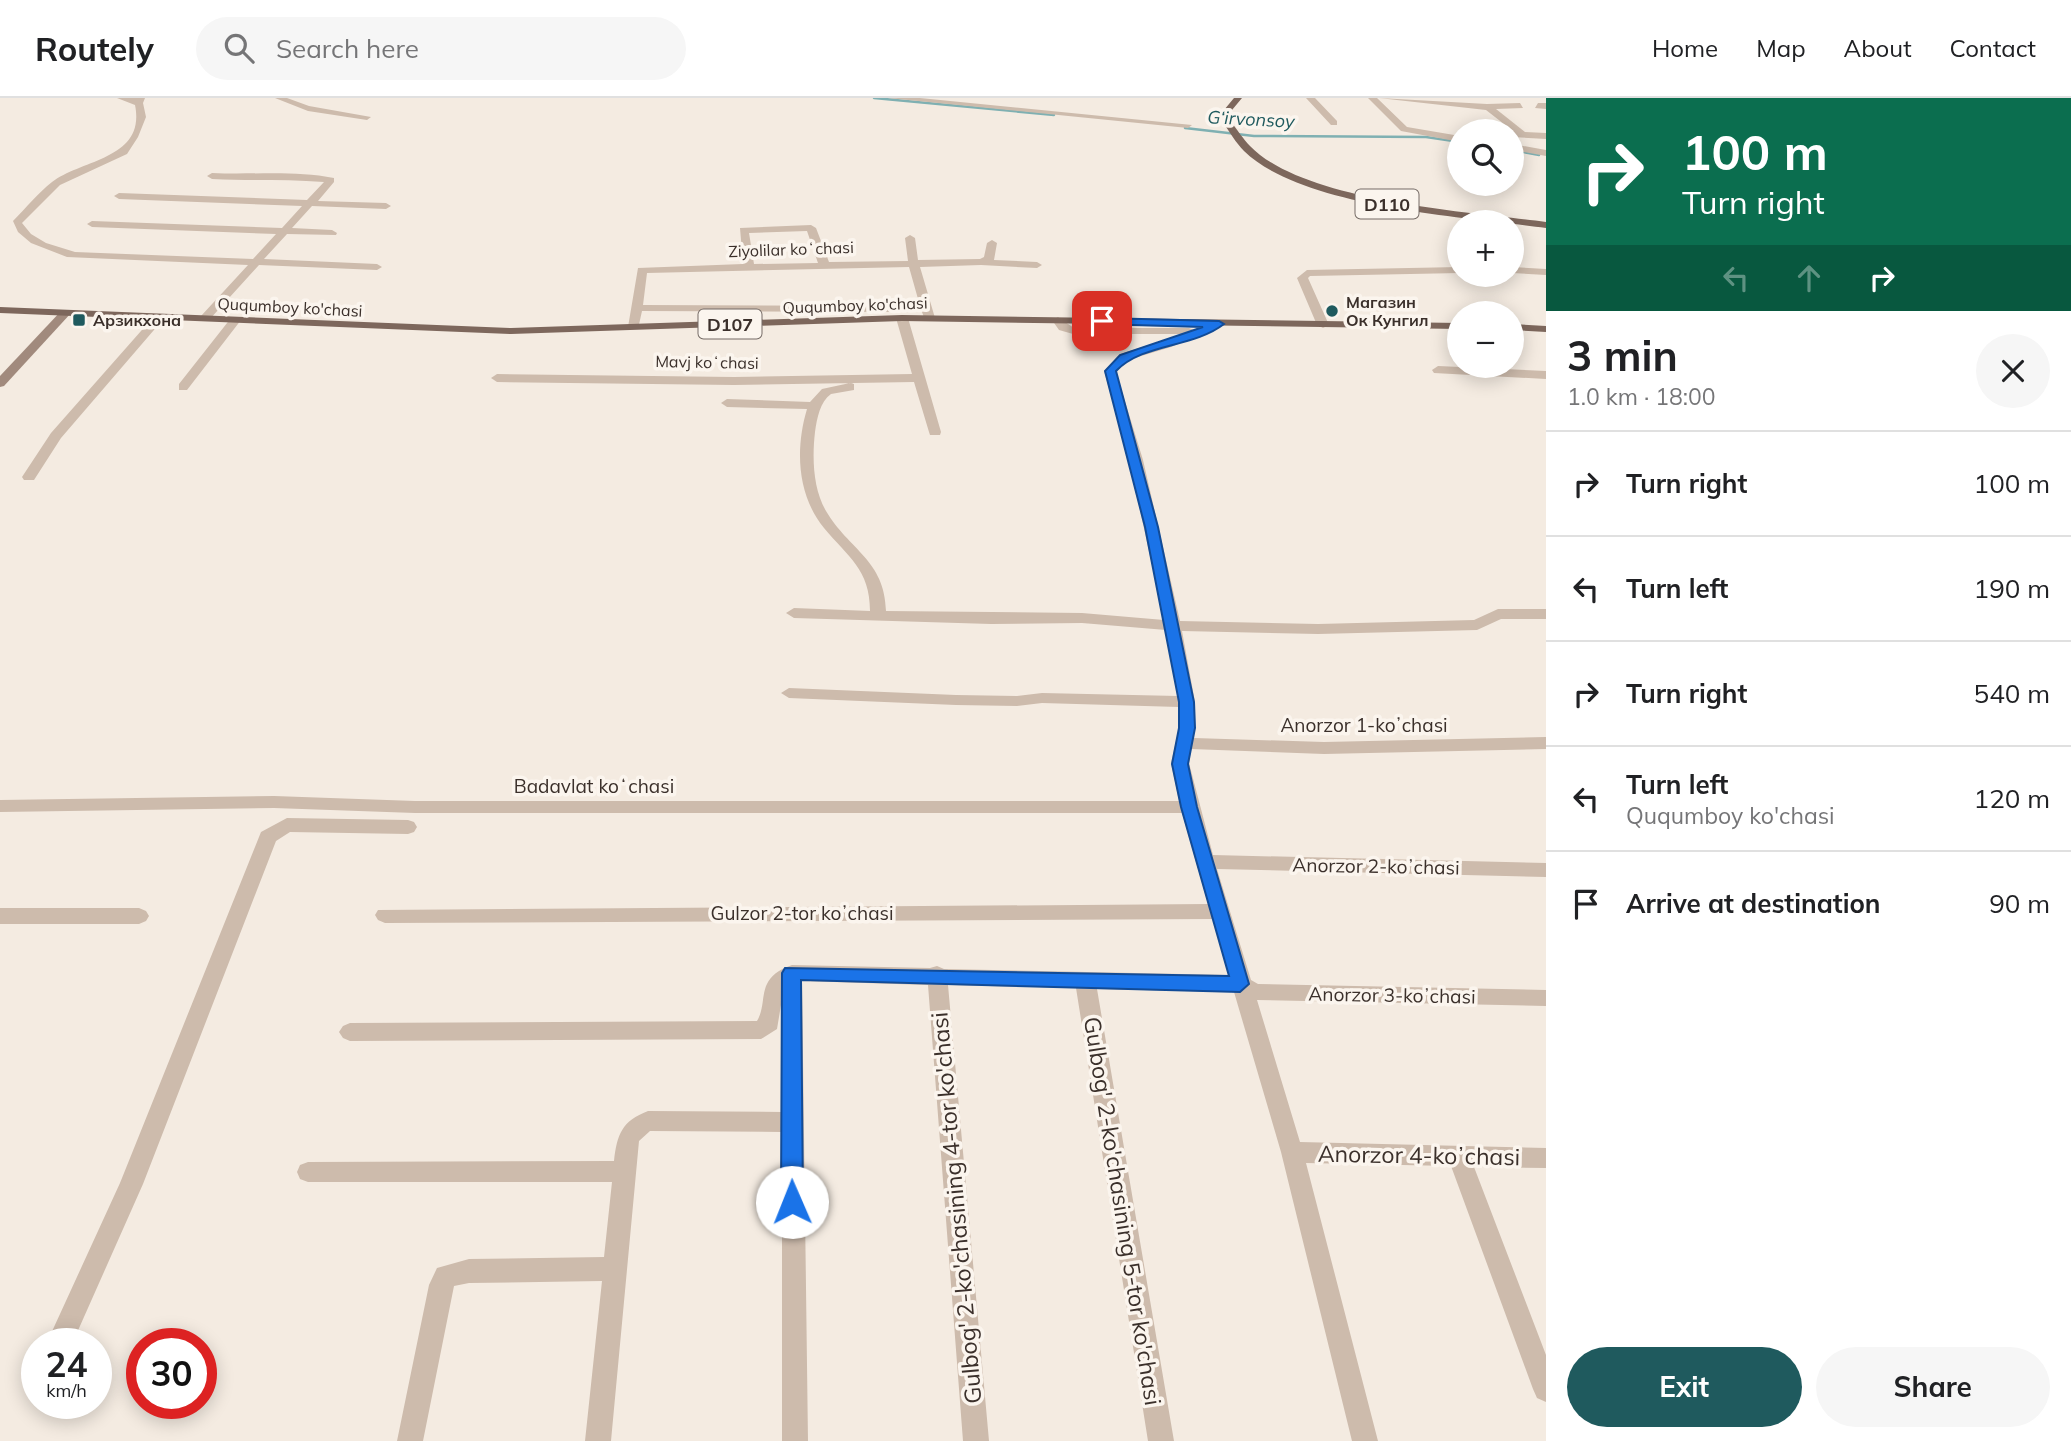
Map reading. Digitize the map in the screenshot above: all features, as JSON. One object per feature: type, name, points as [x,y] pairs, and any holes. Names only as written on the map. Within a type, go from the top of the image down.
[{"type":"main road","name":"D110","points":[[1238,98],[1228,110],[1226,121],[1240,144],[1298,178],[1353,197],[1418,209],[1546,225]]},
{"type":"main road","name":"Ququmboy ko'chasi","points":[[0,310],[416,329],[634,327],[902,318],[928,313],[1058,320],[1447,326]]},
{"type":"main road","points":[[1524,328],[1546,329]]},
{"type":"street","points":[[121,98],[140,100],[142,117],[135,138],[124,152],[57,183],[20,218],[19,227],[40,244],[60,253],[377,267]]},
{"type":"street","points":[[279,98],[308,108],[367,117]]},
{"type":"street","points":[[892,98],[1021,104],[1104,112],[1128,118],[1188,125],[1185,122],[1200,124]]},
{"type":"street","points":[[1310,98],[1334,122]]},
{"type":"street","points":[[1372,98],[1404,130],[1447,137]]},
{"type":"street","points":[[1383,98],[1486,107],[1520,106]]},
{"type":"street","points":[[1428,102],[1443,117]]},
{"type":"street","points":[[1486,107],[1502,119]]},
{"type":"street","points":[[1524,135],[1546,136]]},
{"type":"street","points":[[1524,149],[1546,153]]},
{"type":"street","points":[[205,318],[331,180],[212,176]]},
{"type":"street","points":[[119,196],[386,206]]},
{"type":"street","points":[[92,224],[332,233]]},
{"type":"street","points":[[749,266],[743,231],[798,228],[813,229],[824,264]]},
{"type":"street","points":[[634,327],[636,308],[928,313],[913,261],[910,238]]},
{"type":"street","points":[[981,262],[989,259],[992,243]]},
{"type":"street","name":"Ziyolilar koʻchasi","points":[[636,308],[642,270],[913,261],[1037,265]]},
{"type":"street","points":[[1324,325],[1302,278],[1307,273],[1447,270]]},
{"type":"street","points":[[1524,271],[1546,272]]},
{"type":"street","points":[[0,383],[66,312]]},
{"type":"street","points":[[29,477],[56,436],[160,316]]},
{"type":"street","points":[[902,318],[918,381],[935,432]]},
{"type":"street","points":[[183,387],[235,320]]},
{"type":"street","points":[[1058,320],[1063,328],[1104,335],[1196,331]]},
{"type":"street","points":[[1219,324],[1196,331],[1167,345],[1124,357],[1111,371],[1136,460],[1187,702],[1187,728],[1180,764],[1189,807],[1292,1152],[1365,1441]]},
{"type":"street","points":[[1438,370],[1546,375]]},
{"type":"street","name":"Mavj koʻchasi","points":[[497,378],[734,382],[918,381]]},
{"type":"street","points":[[878,615],[874,582],[814,502],[806,468],[816,406],[820,397],[835,388],[918,381]]},
{"type":"street","points":[[727,403],[816,406]]},
{"type":"street","points":[[794,613],[991,619],[1082,618],[1173,626],[1318,629],[1477,625],[1498,614],[1546,614]]},
{"type":"street","points":[[789,694],[956,701],[1017,701],[1042,698],[1187,702]]},
{"type":"street","name":"Аnorzor 1-koʼchasi","points":[[1183,743],[1324,748],[1546,743]]},
{"type":"street","name":"Badavlat koʻchasi","points":[[0,806],[274,803],[415,807],[1189,807]]},
{"type":"street","points":[[66,1328],[131,1184],[268,837],[287,825],[408,827]]},
{"type":"street","name":"Аnorzor 2-koʼchasi","points":[[1207,862],[1546,870]]},
{"type":"street","name":"Gulzor 2-tor koʼchasi","points":[[385,915],[1220,911]]},
{"type":"street","points":[[0,916],[139,916]]},
{"type":"street","points":[[350,1032],[761,1030],[770,1023],[771,997],[777,983],[792,973]]},
{"type":"street","points":[[792,973],[795,1441]]},
{"type":"street","name":"Аnorzor 3-koʼchasi","points":[[792,973],[937,974],[1240,984],[1255,992],[1546,998]]},
{"type":"street","name":"Gulbog' 2-ko'chasining 4-tor ko'chasi","points":[[937,974],[976,1441]]},
{"type":"street","name":"Gulbog' 2-ko'chasining 5-tor ko'chasi","points":[[1085,980],[1161,1441]]},
{"type":"street","points":[[598,1441],[612,1269],[628,1138],[636,1127],[648,1121],[791,1122]]},
{"type":"street","name":"Аnorzor 4-koʼchasi","points":[[1292,1152],[1546,1158]]},
{"type":"street","points":[[1458,1154],[1546,1389]]},
{"type":"street","points":[[308,1172],[623,1171]]},
{"type":"street","points":[[410,1441],[441,1285],[446,1276],[469,1271],[612,1269]]},
{"type":"waterway","name":"G‘irvonsoy","points":[[874,98],[1054,115]]},
{"type":"waterway","name":"G‘irvonsoy","points":[[1185,128],[1254,136],[1426,137],[1447,140]]},
{"type":"waterway","name":"G‘irvonsoy","points":[[1524,152],[1539,155]]},
{"type":"place","name":"Магазин Ок Кунгил","points":[[1332,311]]},
{"type":"place","name":"Арзикхона","points":[[79,320]]},
{"type":"route","points":[[792,1202],[792,973],[937,974],[1240,984],[1189,807],[1180,764],[1187,728],[1187,702],[1136,460],[1111,371],[1115,363],[1124,357],[1167,345],[1196,331],[1219,324],[1102,321]]}]
